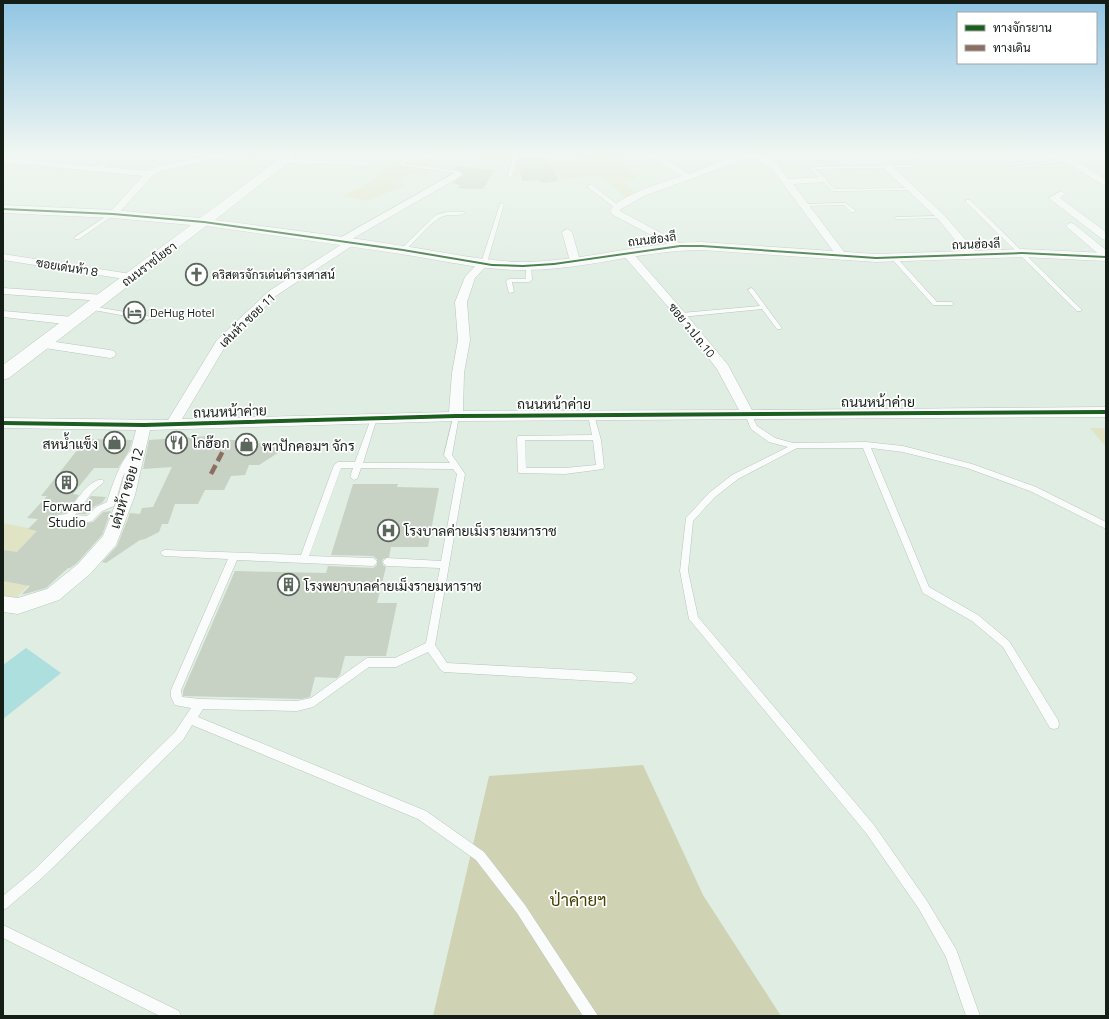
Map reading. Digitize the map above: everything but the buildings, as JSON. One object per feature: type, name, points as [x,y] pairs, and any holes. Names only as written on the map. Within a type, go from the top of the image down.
[{"type":"street","points":[[113,214],[125,201]]},
{"type":"street","name":"ถนนราชโยธา","points":[[3,374],[232,201]]},
{"type":"street","name":"เด่นห้า ซอย 11","points":[[172,425],[221,343],[273,293],[304,274],[346,242],[414,201]]},
{"type":"street","points":[[629,201],[617,207],[615,211],[616,213],[680,246]]},
{"type":"street","points":[[802,201],[843,257]]},
{"type":"street","points":[[924,201],[941,217],[973,254]]},
{"type":"street","points":[[1057,201],[1106,237]]},
{"type":"street","name":"ถนนฮ่องลี","points":[[3,208],[113,214],[204,222],[404,250],[484,263],[528,265],[574,261],[680,246],[724,246],[843,257],[894,258],[1022,253],[1106,256]]},
{"type":"street","points":[[1071,226],[1106,256]]},
{"type":"street","points":[[567,232],[574,261]]},
{"type":"street","name":"ซอย ว.ป.ถ.10","points":[[627,253],[681,315],[724,368],[748,414]]},
{"type":"street","name":"ซอยเด่นห้า 8","points":[[3,257],[131,277]]},
{"type":"street","points":[[456,416],[458,373],[464,340],[461,302],[470,277],[484,263]]},
{"type":"street","points":[[3,291],[104,298]]},
{"type":"street","points":[[3,314],[73,321]]},
{"type":"street","points":[[42,344],[110,354]]},
{"type":"street","name":"ถนนหน้าค่าย","points":[[3,423],[172,425],[456,416],[1106,412]]},
{"type":"street","name":"เด่นห้า ซอย 12","points":[[3,604],[18,606],[53,595],[84,569],[110,540],[127,495],[144,425]]},
{"type":"lane","points":[[609,201],[617,207]]},
{"type":"lane","points":[[968,202],[1079,310]]},
{"type":"lane","points":[[484,263],[502,204]]},
{"type":"lane","points":[[805,205],[845,204],[852,211]]},
{"type":"lane","points":[[404,250],[438,216],[446,213],[463,213]]},
{"type":"lane","points":[[77,238],[113,214]]},
{"type":"lane","points":[[896,218],[941,217]]},
{"type":"lane","points":[[894,258],[934,304],[951,304]]},
{"type":"lane","points":[[510,292],[509,281],[529,280],[528,265]]},
{"type":"lane","points":[[751,290],[779,328]]},
{"type":"lane","points":[[681,315],[763,307]]},
{"type":"lane","points":[[90,308],[148,318]]},
{"type":"lane","points":[[748,414],[754,427],[772,440],[796,446],[866,445],[903,449],[969,466],[1033,489],[1106,526]]},
{"type":"lane","points":[[591,415],[596,437],[600,467],[565,471],[522,470],[521,438],[596,437]]},
{"type":"lane","points":[[456,416],[448,454],[461,474],[430,646],[444,668],[632,678]]},
{"type":"lane","points":[[354,477],[374,418]]},
{"type":"lane","points":[[866,445],[926,590],[975,618],[1006,644],[1054,724]]},
{"type":"lane","points":[[100,482],[90,489],[65,517],[89,519],[99,509],[111,504],[116,483],[129,458],[139,446]]},
{"type":"lane","points":[[796,446],[735,477],[712,495],[689,520],[684,571],[694,619],[870,829],[923,905],[951,954],[973,1016]]},
{"type":"lane","points":[[304,559],[338,465],[456,466]]},
{"type":"lane","points":[[165,553],[373,562]]},
{"type":"lane","points":[[234,556],[176,690],[176,697],[179,702],[200,704],[297,706],[312,702],[367,663],[396,662],[430,646]]},
{"type":"lane","points":[[387,562],[444,565]]},
{"type":"lane","points":[[3,904],[38,874],[179,736],[200,704]]},
{"type":"lane","points":[[191,718],[422,815],[480,856],[522,909],[591,1016]]},
{"type":"lane","points":[[3,932],[174,1016]]},
{"type":"green space","points":[[1090,428],[1106,428],[1106,447]]},
{"type":"green space","points":[[3,523],[42,531],[47,566],[14,600],[3,599]]},
{"type":"green space","name":"ป่าค่ายฯ","points":[[643,765],[703,895],[781,1016],[433,1016],[489,776]]},
{"type":"water","points":[[26,648],[61,673],[3,719],[3,665]]},
{"type":"marked path","points":[[211,474],[228,441]]},
{"type":"cycle path","points":[[3,209],[113,214],[204,222],[403,250],[492,265],[523,266],[554,264],[680,246],[702,246],[876,258],[1022,253],[1106,257]]},
{"type":"cycle path","points":[[3,423],[144,425],[456,416],[1106,412]]},
{"type":"place","name":"คริสตรจักรเด่นดำรงศาสน์","points":[[196,274]]},
{"type":"place","name":"DeHug Hotel","points":[[134,312]]},
{"type":"place","name":"โกฮ๊อก","points":[[176,442]]},
{"type":"place","name":"สหน้ำแข็ง","points":[[114,443]]},
{"type":"place","name":"พาปักคอมฯ จักร","points":[[247,445]]},
{"type":"place","name":"Forward Studio","points":[[67,483]]},
{"type":"place","name":"โรงบาลค่ายเม็งรายมหาราช","points":[[389,530]]},
{"type":"place","name":"โรงพยาบาลค่ายเม็งรายมหาราช","points":[[289,585]]}]
